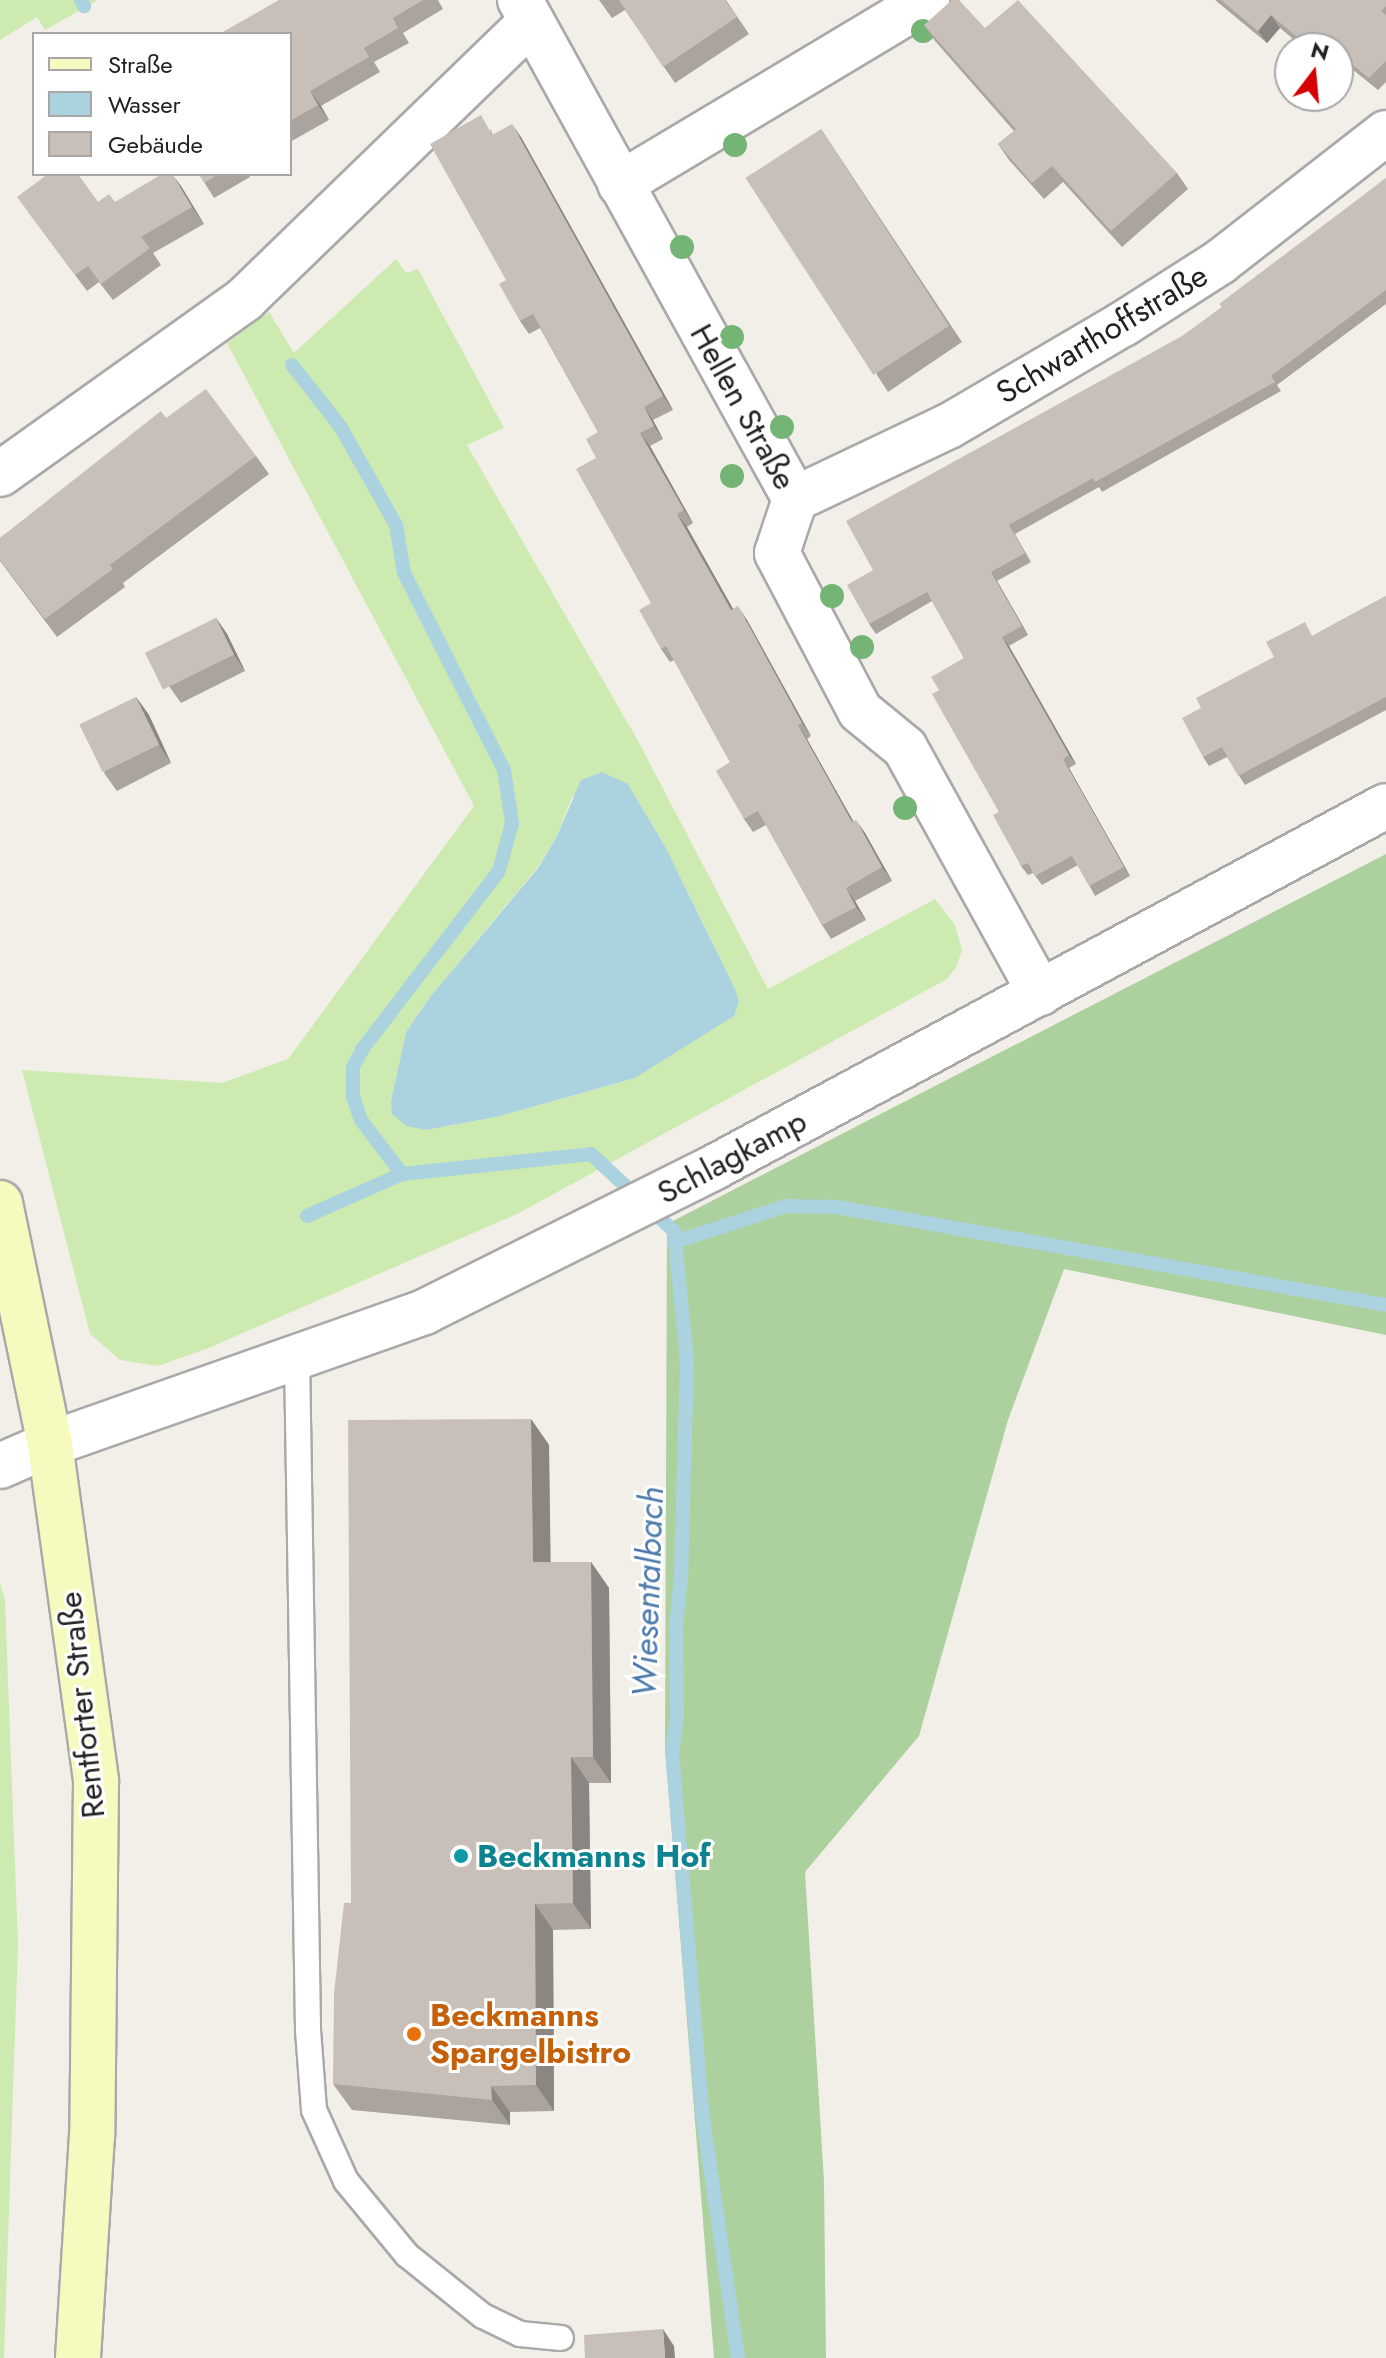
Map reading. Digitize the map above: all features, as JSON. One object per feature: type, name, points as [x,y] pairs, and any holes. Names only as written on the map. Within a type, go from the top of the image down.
[{"type":"main road","name":"Rentforter Straße","points":[[0,1203],[50,1444],[96,1781],[92,2135],[78,2358]]},
{"type":"street","points":[[620,184],[927,0]]},
{"type":"street","name":"Hellen Straße","points":[[0,474],[245,299],[526,11],[795,499],[777,553],[860,711],[905,748],[1040,993]]},
{"type":"street","name":"Schwarthoffstraße","points":[[795,499],[949,426],[1123,324],[1220,262],[1386,133]]},
{"type":"street","name":"Schlagkamp","points":[[0,1466],[50,1444],[424,1312],[711,1169],[1386,806]]},
{"type":"lane","points":[[297,1357],[308,2030],[314,2110],[346,2181],[407,2255],[483,2316],[520,2334],[561,2338]]},
{"type":"green space","points":[[0,0],[98,0],[45,30],[37,17],[0,40]]},
{"type":"green space","points":[[396,259],[406,273],[418,269],[504,428],[467,445],[637,739],[768,989],[935,899],[955,925],[962,950],[957,966],[947,979],[519,1213],[206,1349],[158,1366],[120,1360],[90,1334],[22,1070],[222,1083],[288,1059],[474,806],[227,343],[269,312],[294,353]],"holes":[[[628,784],[666,848],[735,989],[635,1078],[496,1117],[426,1130],[393,1114],[391,1101],[406,1032],[430,997],[537,868],[557,836],[572,797]]]},
{"type":"green space","points":[[1386,854],[1386,1335],[1064,1269],[1008,1420],[919,1736],[805,1872],[824,2181],[826,2358],[714,2358],[665,1747],[667,1224]]},
{"type":"green space","points":[[0,1583],[5,1600],[18,1945],[4,2358],[0,2358]]},
{"type":"water","points":[[602,772],[628,784],[666,848],[735,989],[739,1002],[734,1016],[635,1078],[496,1117],[426,1130],[407,1126],[392,1114],[391,1101],[406,1032],[430,997],[538,868],[557,836],[581,780]]},
{"type":"building","points":[[279,0],[423,0],[393,18],[398,28],[364,48],[369,57],[310,91],[318,105],[292,120],[292,32],[223,32]]},
{"type":"building","points":[[619,0],[725,0],[737,17],[663,67]]},
{"type":"building","points":[[952,0],[959,0],[985,28],[1018,0],[1177,173],[1111,231],[1052,166],[1032,183],[998,144],[1016,129],[924,25]]},
{"type":"building","points":[[1221,0],[1386,0],[1386,6],[1381,11],[1386,15],[1386,61],[1369,78],[1354,66],[1354,32],[1291,32],[1271,15],[1258,31]]},
{"type":"building","points":[[481,115],[492,135],[512,124],[663,396],[644,407],[654,426],[640,433],[684,510],[677,514],[731,610],[738,606],[802,723],[798,725],[852,822],[856,820],[882,867],[846,888],[856,907],[822,925],[758,811],[744,819],[716,771],[730,762],[666,646],[661,649],[639,610],[651,603],[576,469],[596,458],[586,439],[598,432],[533,314],[520,321],[499,284],[506,280],[430,144]]},
{"type":"building","points":[[821,129],[949,326],[874,375],[746,178]]},
{"type":"building","points":[[45,176],[79,176],[98,202],[109,194],[115,202],[159,176],[173,176],[192,207],[141,237],[150,248],[101,284],[88,266],[75,275],[17,197]]},
{"type":"building","points":[[200,176],[216,176],[204,183]]},
{"type":"building","points":[[1386,178],[1386,290],[1271,376],[1275,382],[1095,482],[1093,478],[1009,525],[1025,553],[991,572],[1022,626],[1002,637],[1069,755],[1063,759],[1124,867],[1089,886],[1072,856],[1035,876],[1028,863],[1021,866],[993,815],[999,812],[932,694],[939,690],[931,677],[964,658],[927,592],[869,624],[847,585],[873,570],[846,521],[1182,336],[1222,307],[1219,304]]},
{"type":"building","points":[[206,389],[256,456],[110,565],[113,569],[45,619],[0,560],[0,538],[161,411],[166,418]]},
{"type":"building","points":[[1386,596],[1386,697],[1238,776],[1222,747],[1203,757],[1182,718],[1201,708],[1196,698],[1274,657],[1266,642],[1305,622],[1312,636]]},
{"type":"building","points":[[216,618],[234,655],[163,689],[145,653]]},
{"type":"building","points":[[136,697],[159,745],[103,772],[79,725]]},
{"type":"building","name":"Beckmanns Hof","points":[[531,1419],[533,1562],[591,1562],[593,1757],[571,1757],[573,1903],[535,1904],[536,2085],[491,2086],[492,2100],[333,2084],[334,1994],[344,1903],[351,1903],[348,1420]]},
{"type":"building","points":[[663,2329],[665,2358],[585,2358],[584,2335]]},
{"type":"waterway","points":[[81,0],[84,6]]},
{"type":"waterway","points":[[292,365],[340,426],[396,525],[404,573],[504,770],[512,823],[499,871],[363,1048],[353,1067],[353,1096],[361,1120],[402,1174]]},
{"type":"waterway","name":"Wiesentalbach","points":[[307,1216],[402,1174],[591,1154],[674,1231],[687,1362],[681,1576],[676,1627],[677,1717],[672,1752],[703,2118],[738,2358]]},
{"type":"waterway","points":[[674,1242],[786,1206],[837,1207],[1386,1305]]},
{"type":"place","name":"Beckmanns Hof","points":[[461,1856]]},
{"type":"place","name":"Beckmanns Spargelbistro","points":[[414,2034]]}]
